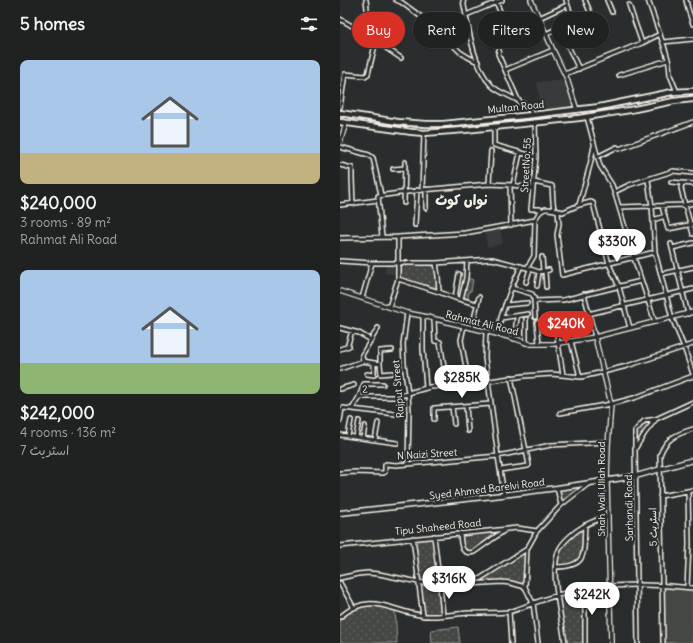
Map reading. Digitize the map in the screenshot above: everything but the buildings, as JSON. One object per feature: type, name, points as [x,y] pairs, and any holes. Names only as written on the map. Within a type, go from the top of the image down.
[{"type":"main road","name":"Multan Road","points":[[340,113],[411,123],[443,124],[577,110],[677,92],[693,91]]},
{"type":"main road","name":"Multan Road","points":[[340,122],[383,129],[424,133],[587,117],[693,99]]},
{"type":"main road","points":[[383,129],[384,120]]},
{"type":"main road","name":"Syed Ahmed Barelvi Road","points":[[340,513],[504,495],[607,481],[636,476],[693,460]]},
{"type":"street","points":[[366,0],[368,12]]},
{"type":"street","points":[[396,0],[401,2],[435,27],[460,52],[478,62]]},
{"type":"street","points":[[463,0],[465,12]]},
{"type":"street","points":[[470,13],[502,0]]},
{"type":"street","points":[[531,0],[536,12]]},
{"type":"street","points":[[566,0],[569,12]]},
{"type":"street","points":[[585,0],[590,12]]},
{"type":"street","points":[[607,0],[612,12]]},
{"type":"street","points":[[648,0],[663,42],[670,75],[677,92]]},
{"type":"street","points":[[686,0],[693,24]]},
{"type":"street","points":[[496,2],[500,12]]},
{"type":"street","points":[[544,16],[567,5]]},
{"type":"street","points":[[628,5],[642,43]]},
{"type":"street","points":[[688,9],[693,11]]},
{"type":"street","points":[[340,19],[352,26]]},
{"type":"street","points":[[544,29],[565,74],[577,110]]},
{"type":"street","points":[[546,34],[552,31]]},
{"type":"street","points":[[470,33],[478,62],[482,72],[491,86],[529,108],[532,115]]},
{"type":"street","points":[[565,74],[642,43],[660,34]]},
{"type":"street","points":[[663,42],[693,40]]},
{"type":"street","points":[[340,72],[365,76],[368,74],[374,48]]},
{"type":"street","points":[[386,48],[401,58]]},
{"type":"street","points":[[569,48],[579,68]]},
{"type":"street","points":[[499,50],[498,54],[519,102]]},
{"type":"street","points":[[505,70],[553,50]]},
{"type":"street","points":[[619,75],[668,60]]},
{"type":"street","points":[[340,106],[345,74]]},
{"type":"street","points":[[587,117],[600,166],[609,180],[614,192],[655,322]]},
{"type":"street","name":"StreetNo. 55","points":[[535,122],[536,157],[531,209],[540,209],[541,211]]},
{"type":"street","points":[[598,157],[617,147],[619,149],[693,122]]},
{"type":"street","points":[[340,143],[346,123]]},
{"type":"street","points":[[494,126],[494,145],[536,157]]},
{"type":"street","points":[[424,133],[424,190],[426,208]]},
{"type":"street","points":[[579,204],[594,145]]},
{"type":"street","points":[[340,147],[370,155],[373,158],[381,195]]},
{"type":"street","points":[[489,184],[491,151]]},
{"type":"street","points":[[510,225],[512,185],[520,153]]},
{"type":"street","points":[[404,203],[405,162]]},
{"type":"street","points":[[340,165],[352,168],[354,204]]},
{"type":"street","points":[[393,169],[405,168]]},
{"type":"street","points":[[614,192],[673,171],[693,173]]},
{"type":"street","points":[[560,413],[611,404],[634,398],[693,375],[684,347],[672,318],[655,252],[652,206],[648,180]]},
{"type":"street","points":[[534,182],[552,186],[553,202],[559,224],[556,235],[562,274],[655,252]]},
{"type":"street","points":[[671,182],[693,184]]},
{"type":"street","points":[[682,183],[680,188],[692,224],[693,234]]},
{"type":"street","points":[[382,237],[378,200],[378,196],[381,195],[417,190],[489,184],[512,185],[533,189]]},
{"type":"street","points":[[415,225],[417,190]]},
{"type":"street","points":[[340,205],[378,200]]},
{"type":"street","points":[[340,238],[398,237],[465,232],[534,220],[537,214],[548,208],[563,212],[579,204],[591,202],[593,203],[609,264],[618,286],[630,328]]},
{"type":"street","points":[[619,207],[685,205],[693,203]]},
{"type":"street","points":[[662,206],[668,229],[692,224]]},
{"type":"street","points":[[653,220],[665,216]]},
{"type":"street","points":[[526,282],[528,268],[534,256],[535,218]]},
{"type":"street","points":[[389,307],[398,279],[398,237]]},
{"type":"street","points":[[688,314],[672,246],[693,243]]},
{"type":"street","points":[[542,258],[546,271],[546,287]]},
{"type":"street","points":[[340,261],[398,264],[492,259],[539,272],[546,271]]},
{"type":"street","points":[[461,299],[466,278],[467,261]]},
{"type":"street","points":[[362,298],[372,263]]},
{"type":"street","points":[[436,263],[439,292]]},
{"type":"street","points":[[498,335],[505,305],[521,266]]},
{"type":"street","points":[[661,274],[693,267]]},
{"type":"street","points":[[537,286],[539,272]]},
{"type":"street","points":[[455,298],[459,274]]},
{"type":"street","points":[[398,279],[477,304]]},
{"type":"street","points":[[534,301],[562,300],[641,281]]},
{"type":"street","points":[[512,288],[532,294],[534,297],[535,317]]},
{"type":"street","points":[[563,375],[555,319],[567,319],[590,314],[693,289]]},
{"type":"street","name":"Rahmat Ali Road","points":[[340,291],[407,313],[472,328],[530,344],[558,343],[595,337],[693,312]]},
{"type":"street","points":[[584,294],[595,337]]},
{"type":"street","points":[[472,328],[479,297]]},
{"type":"street","points":[[505,305],[527,303]]},
{"type":"street","name":"Rajput Street","points":[[407,313],[403,344],[409,411],[408,464]]},
{"type":"street","points":[[501,318],[528,314]]},
{"type":"street","points":[[423,316],[423,349],[426,388]]},
{"type":"street","points":[[514,339],[517,318]]},
{"type":"street","points":[[434,319],[447,385]]},
{"type":"street","points":[[526,319],[526,343]]},
{"type":"street","points":[[537,322],[539,344]]},
{"type":"street","points":[[464,326],[461,340],[468,384]]},
{"type":"street","points":[[340,328],[359,333],[371,340]]},
{"type":"street","points":[[363,361],[362,355],[378,328]]},
{"type":"street","points":[[340,349],[349,345],[352,332]]},
{"type":"street","points":[[486,332],[485,358],[504,495]]},
{"type":"street","name":"Shah Wali Ullah Road","points":[[595,337],[611,404],[607,481],[611,643]]},
{"type":"street","points":[[571,341],[580,377]]},
{"type":"street","name":"2","points":[[340,421],[343,408],[352,410],[359,397],[395,397],[426,388],[539,374],[580,377],[627,366],[693,344]]},
{"type":"street","points":[[392,350],[380,351],[381,374],[392,374]]},
{"type":"street","points":[[340,368],[363,361],[380,364]]},
{"type":"street","points":[[367,374],[374,375],[374,363]]},
{"type":"street","points":[[500,470],[529,466],[511,378]]},
{"type":"street","points":[[359,397],[364,384],[383,384]]},
{"type":"street","points":[[340,389],[354,385]]},
{"type":"street","points":[[635,449],[645,433],[656,420],[693,402]]},
{"type":"street","points":[[434,419],[434,408],[491,404]]},
{"type":"street","points":[[466,406],[468,431]]},
{"type":"street","points":[[452,407],[454,424]]},
{"type":"street","points":[[352,410],[396,414]]},
{"type":"street","points":[[348,436],[351,420]]},
{"type":"street","name":"Sarhandi Road","points":[[638,643],[635,431],[644,421],[656,420]]},
{"type":"street","points":[[356,437],[359,421]]},
{"type":"street","points":[[375,440],[378,423]]},
{"type":"street","points":[[363,438],[365,426]]},
{"type":"street","name":"اسٹریٹ 5","points":[[663,643],[659,469],[660,455],[663,447],[670,439],[680,433],[693,429]]},
{"type":"street","points":[[340,435],[397,443]]},
{"type":"street","name":"N Naizi Street","points":[[340,473],[383,473],[385,472],[386,464],[396,465],[498,456],[551,445],[608,442]]},
{"type":"street","points":[[538,643],[533,603],[525,587],[527,549],[537,530],[561,505],[590,483]]},
{"type":"street","points":[[557,488],[561,505]]},
{"type":"street","points":[[660,496],[693,490]]},
{"type":"street","points":[[687,587],[691,544],[691,518],[688,492]]},
{"type":"street","points":[[565,643],[555,582],[555,566],[559,549],[567,538],[585,525],[597,519],[608,517]]},
{"type":"street","points":[[555,566],[560,567],[572,565],[580,561],[583,557],[585,525]]},
{"type":"street","name":"Tipu Shaheed Road","points":[[340,546],[517,528],[537,530]]},
{"type":"street","points":[[460,533],[463,550],[466,553],[469,553],[474,552],[506,529]]},
{"type":"street","points":[[434,536],[443,615]]},
{"type":"street","points":[[413,538],[422,616]]},
{"type":"street","points":[[472,584],[527,549]]},
{"type":"street","points":[[340,578],[368,573],[440,586],[501,582],[525,587]]},
{"type":"street","points":[[340,582],[354,608]]},
{"type":"street","points":[[340,617],[345,612],[370,603],[388,606],[422,616],[432,616],[509,612],[558,595],[585,589],[610,586],[638,585],[693,588]]},
{"type":"street","points":[[585,589],[585,643]]},
{"type":"street","points":[[509,612],[511,643]]},
{"type":"shaded area","points":[[567,79],[579,110],[542,115],[537,82]]},
{"type":"shaded area","points":[[500,229],[503,244],[487,247],[485,232]]},
{"type":"shaded area","points":[[401,265],[434,265],[437,277],[437,288],[400,278]]},
{"type":"shaded area","points":[[386,266],[396,266],[396,275],[385,273]]},
{"type":"shaded area","points":[[467,278],[473,280],[468,298],[463,297]]},
{"type":"shaded area","points":[[647,422],[650,423],[637,443],[637,431]]},
{"type":"shaded area","points":[[590,483],[561,505],[557,488]]},
{"type":"shaded area","points":[[585,525],[584,552],[577,563],[555,567],[559,549],[567,538]]},
{"type":"shaded area","points":[[506,529],[474,552],[469,553],[463,550],[460,533]]},
{"type":"shaded area","points":[[434,536],[443,615],[422,614],[413,538]]},
{"type":"shaded area","points":[[527,549],[525,588],[511,583],[472,584]]},
{"type":"shaded area","points":[[662,586],[693,589],[693,643],[663,643]]},
{"type":"shaded area","points":[[585,589],[585,643],[563,643],[556,595]]},
{"type":"shaded area","points":[[369,603],[395,608],[397,643],[340,643],[340,618],[346,613]]},
{"type":"shaded area","points":[[458,627],[460,643],[432,643],[431,630]]},
{"type":"railway","points":[[340,117],[396,126],[432,128],[574,115],[668,97],[693,94]]},
{"type":"district","name":"نواں کوٹ","points":[[462,200]]}]
